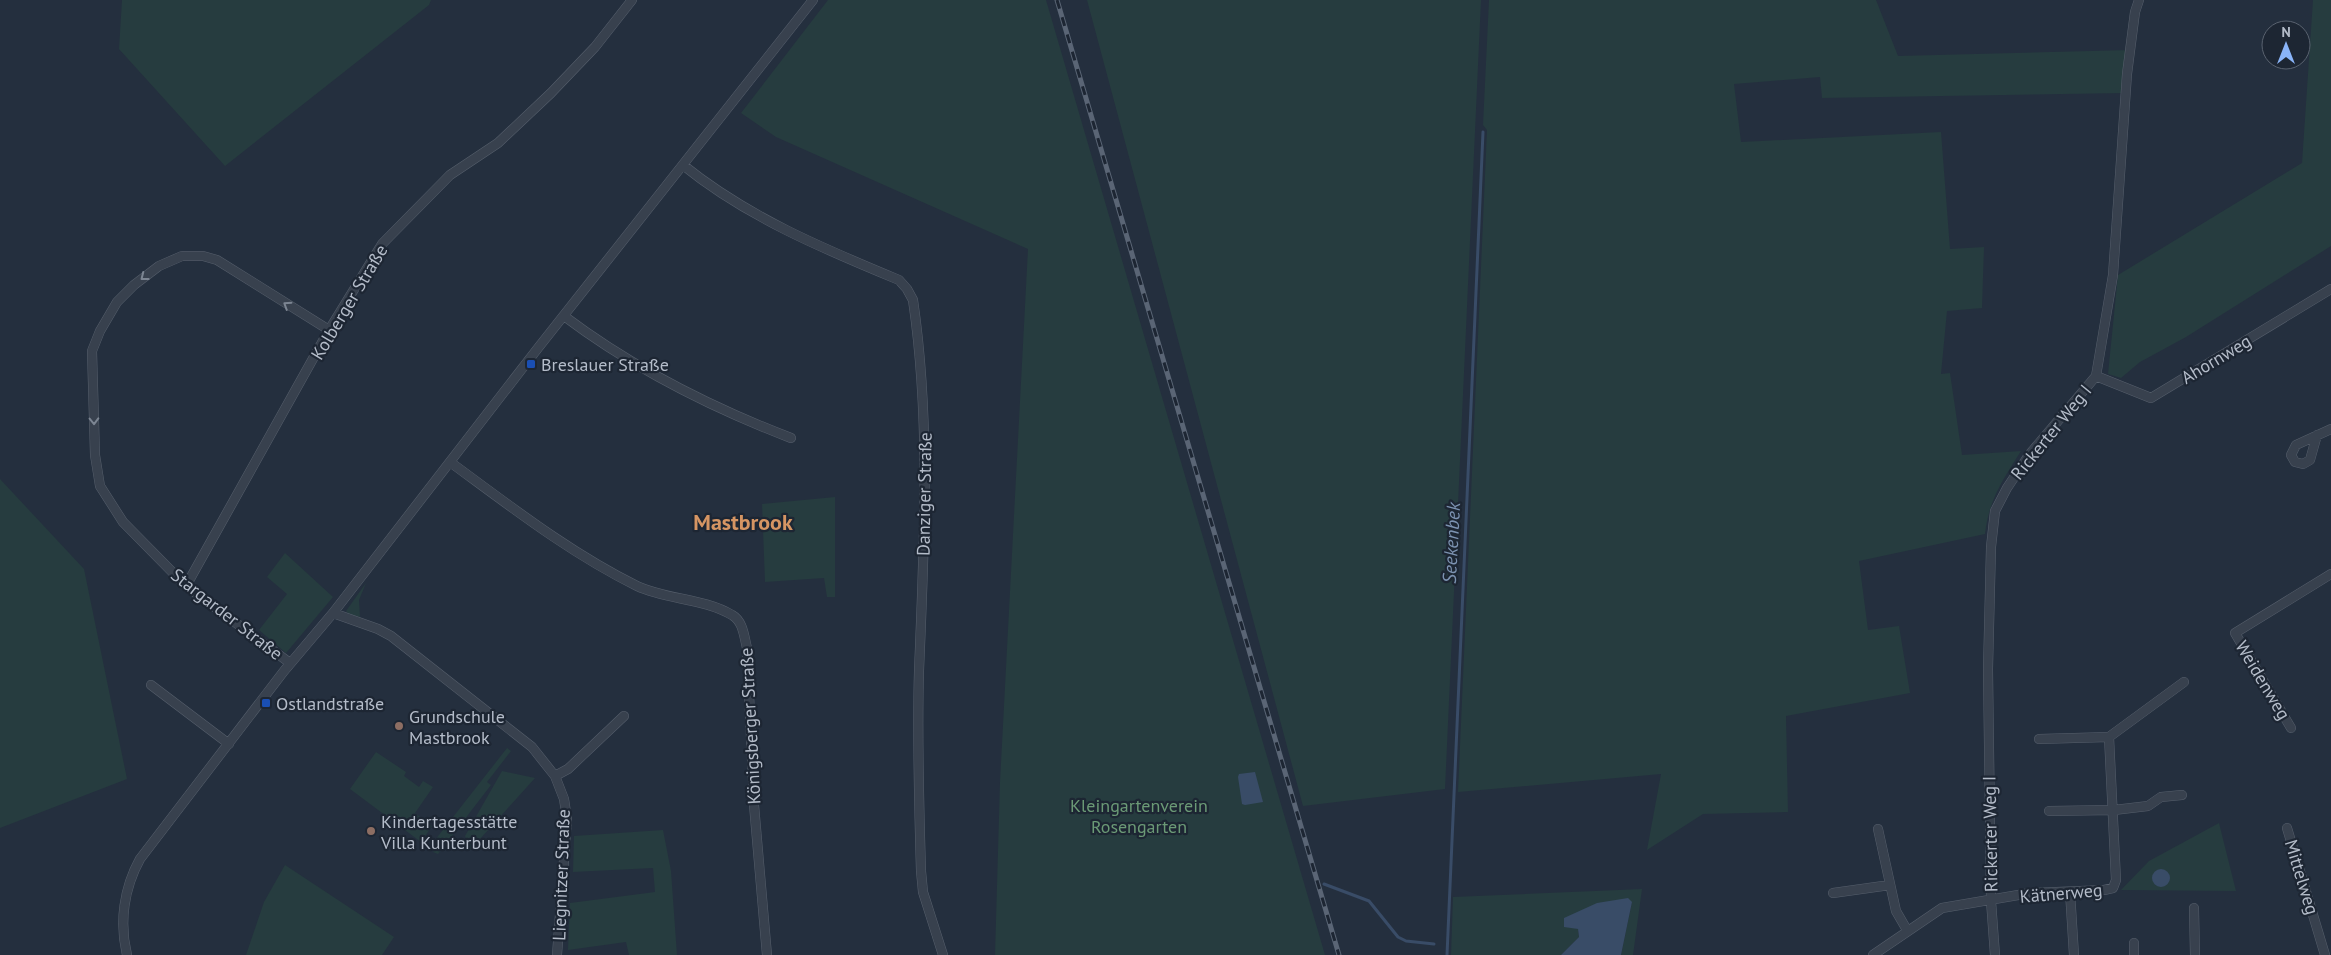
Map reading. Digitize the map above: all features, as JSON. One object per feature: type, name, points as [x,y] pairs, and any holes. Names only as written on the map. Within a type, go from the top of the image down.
[{"type":"street","name":"Kolberger Straße","points":[[186,586],[329,330],[355,286],[388,238],[450,175],[498,143],[551,93],[595,46],[632,0]]},
{"type":"street","points":[[127,955],[123,914],[131,876],[140,859],[165,824],[814,0]]},
{"type":"street","name":"Rickerter Weg I","points":[[1995,955],[1991,901],[1988,669],[1991,547],[1995,511],[2007,488],[2029,455],[2096,376],[2113,275],[2127,74],[2139,0]]},
{"type":"street","name":"Danziger Straße","points":[[683,165],[711,187],[749,210],[820,247],[899,280],[913,300],[925,429],[926,523],[919,672],[921,871],[923,892],[943,955]]},
{"type":"street","name":"Stargarder Straße","points":[[290,663],[186,586],[123,522],[100,486],[95,455],[92,351],[100,332],[117,302],[134,285],[159,266],[182,256],[203,256],[217,260],[329,330]]},
{"type":"street","name":"Ahornweg","points":[[2096,376],[2151,398],[2331,289]]},
{"type":"street","points":[[564,316],[653,375],[708,403],[791,438]]},
{"type":"street","points":[[2317,435],[2331,429]]},
{"type":"street","name":"Königsberger Straße","points":[[450,462],[593,564],[640,587],[670,597],[714,606],[734,616],[742,628],[748,668],[754,805],[767,955]]},
{"type":"street","name":"Weidenweg","points":[[2292,728],[2235,633],[2331,574]]},
{"type":"street","name":"Liegnitzer Straße","points":[[333,613],[378,629],[410,650],[532,748],[555,776],[564,799],[567,819],[557,955]]},
{"type":"street","points":[[2039,738],[2110,737],[2184,682]]},
{"type":"street","points":[[151,685],[229,744]]},
{"type":"street","points":[[555,776],[568,769],[624,716]]},
{"type":"street","name":"Kätnerweg","points":[[1872,955],[1942,908],[2030,893],[2113,888],[2116,880],[2110,737]]},
{"type":"street","points":[[2049,811],[2114,810],[2148,806],[2160,797],[2182,795]]},
{"type":"street","name":"Mittelweg","points":[[2287,828],[2325,955]]},
{"type":"street","points":[[1878,829],[1896,911],[1907,930]]},
{"type":"street","points":[[1833,893],[1890,885]]},
{"type":"street","points":[[2070,892],[2074,955]]},
{"type":"street","points":[[2194,908],[2196,955]]},
{"type":"street","points":[[2134,943],[2134,955]]},
{"type":"green space","points":[[122,0],[431,0],[429,5],[225,166],[119,49]]},
{"type":"green space","name":"Kleingartenverein Rosengarten","points":[[828,0],[1046,0],[1325,955],[995,955],[1000,782],[1028,249],[776,137],[741,113]]},
{"type":"green space","points":[[1087,0],[1481,0],[1445,789],[1303,806]]},
{"type":"green space","points":[[1489,0],[1876,0],[1898,56],[2130,50],[2125,93],[1822,98],[1820,77],[1734,84],[1741,142],[1941,132],[1950,249],[1984,247],[1982,308],[1947,311],[1941,374],[1950,373],[1962,455],[2021,451],[1993,500],[1985,534],[1859,561],[1868,630],[1899,626],[1910,693],[1786,716],[1788,812],[1703,814],[1647,850],[1661,774],[1458,792],[1487,130],[1483,125]]},
{"type":"green space","points":[[2313,0],[2331,0],[2331,246],[2186,337],[2140,362],[2121,378],[2108,374],[2118,275],[2302,163],[2308,70],[2311,70]]},
{"type":"green space","points":[[0,479],[84,569],[127,779],[0,828]]},
{"type":"green space","points":[[835,497],[835,597],[827,597],[824,578],[765,582],[762,504]]},
{"type":"green space","points":[[285,553],[333,597],[286,653],[259,630],[287,594],[267,577]]},
{"type":"green space","points":[[366,583],[359,600],[360,617],[350,615],[346,611]]},
{"type":"green space","points":[[507,748],[511,751],[487,782],[491,785],[438,854],[433,852],[440,842],[435,840]]},
{"type":"green space","points":[[376,752],[406,772],[404,776],[419,787],[423,781],[433,787],[415,813],[432,826],[421,842],[350,789]]},
{"type":"green space","points":[[502,771],[535,778],[470,850],[465,836]]},
{"type":"green space","points":[[2219,823],[2236,891],[2121,890],[2149,861]]},
{"type":"green space","points":[[663,830],[671,871],[677,955],[629,955],[626,942],[568,950],[570,903],[655,892],[653,868],[573,872],[574,836]]},
{"type":"green space","points":[[285,865],[394,937],[382,955],[246,955],[264,902]]},
{"type":"green space","points":[[1642,889],[1633,955],[1621,955],[1632,902],[1572,927],[1578,929],[1579,937],[1561,955],[1451,955],[1453,897]]},
{"type":"water","points":[[1255,772],[1263,802],[1242,804],[1239,774]]},
{"type":"water","points":[[2161,869],[2167,872],[2170,878],[2167,884],[2161,887],[2155,884],[2152,878],[2155,872]]},
{"type":"water","points":[[1628,898],[1632,902],[1621,955],[1561,955],[1579,937],[1578,929],[1564,927],[1564,918],[1597,903]]},
{"type":"waterway","name":"Seekenbek","points":[[1447,955],[1483,132]]},
{"type":"waterway","points":[[1324,884],[1369,901],[1398,937],[1406,941],[1434,944]]},
{"type":"railway","points":[[1057,0],[1339,955]]},
{"type":"place","name":"Breslauer Straße","points":[[531,364]]},
{"type":"place","name":"Ostlandstraße","points":[[266,703]]},
{"type":"place","name":"Grundschule Mastbrook","points":[[399,726]]},
{"type":"place","name":"Kindertagesstätte Villa Kunterbunt","points":[[371,831]]},
{"type":"district","name":"Mastbrook","points":[[743,522]]}]
